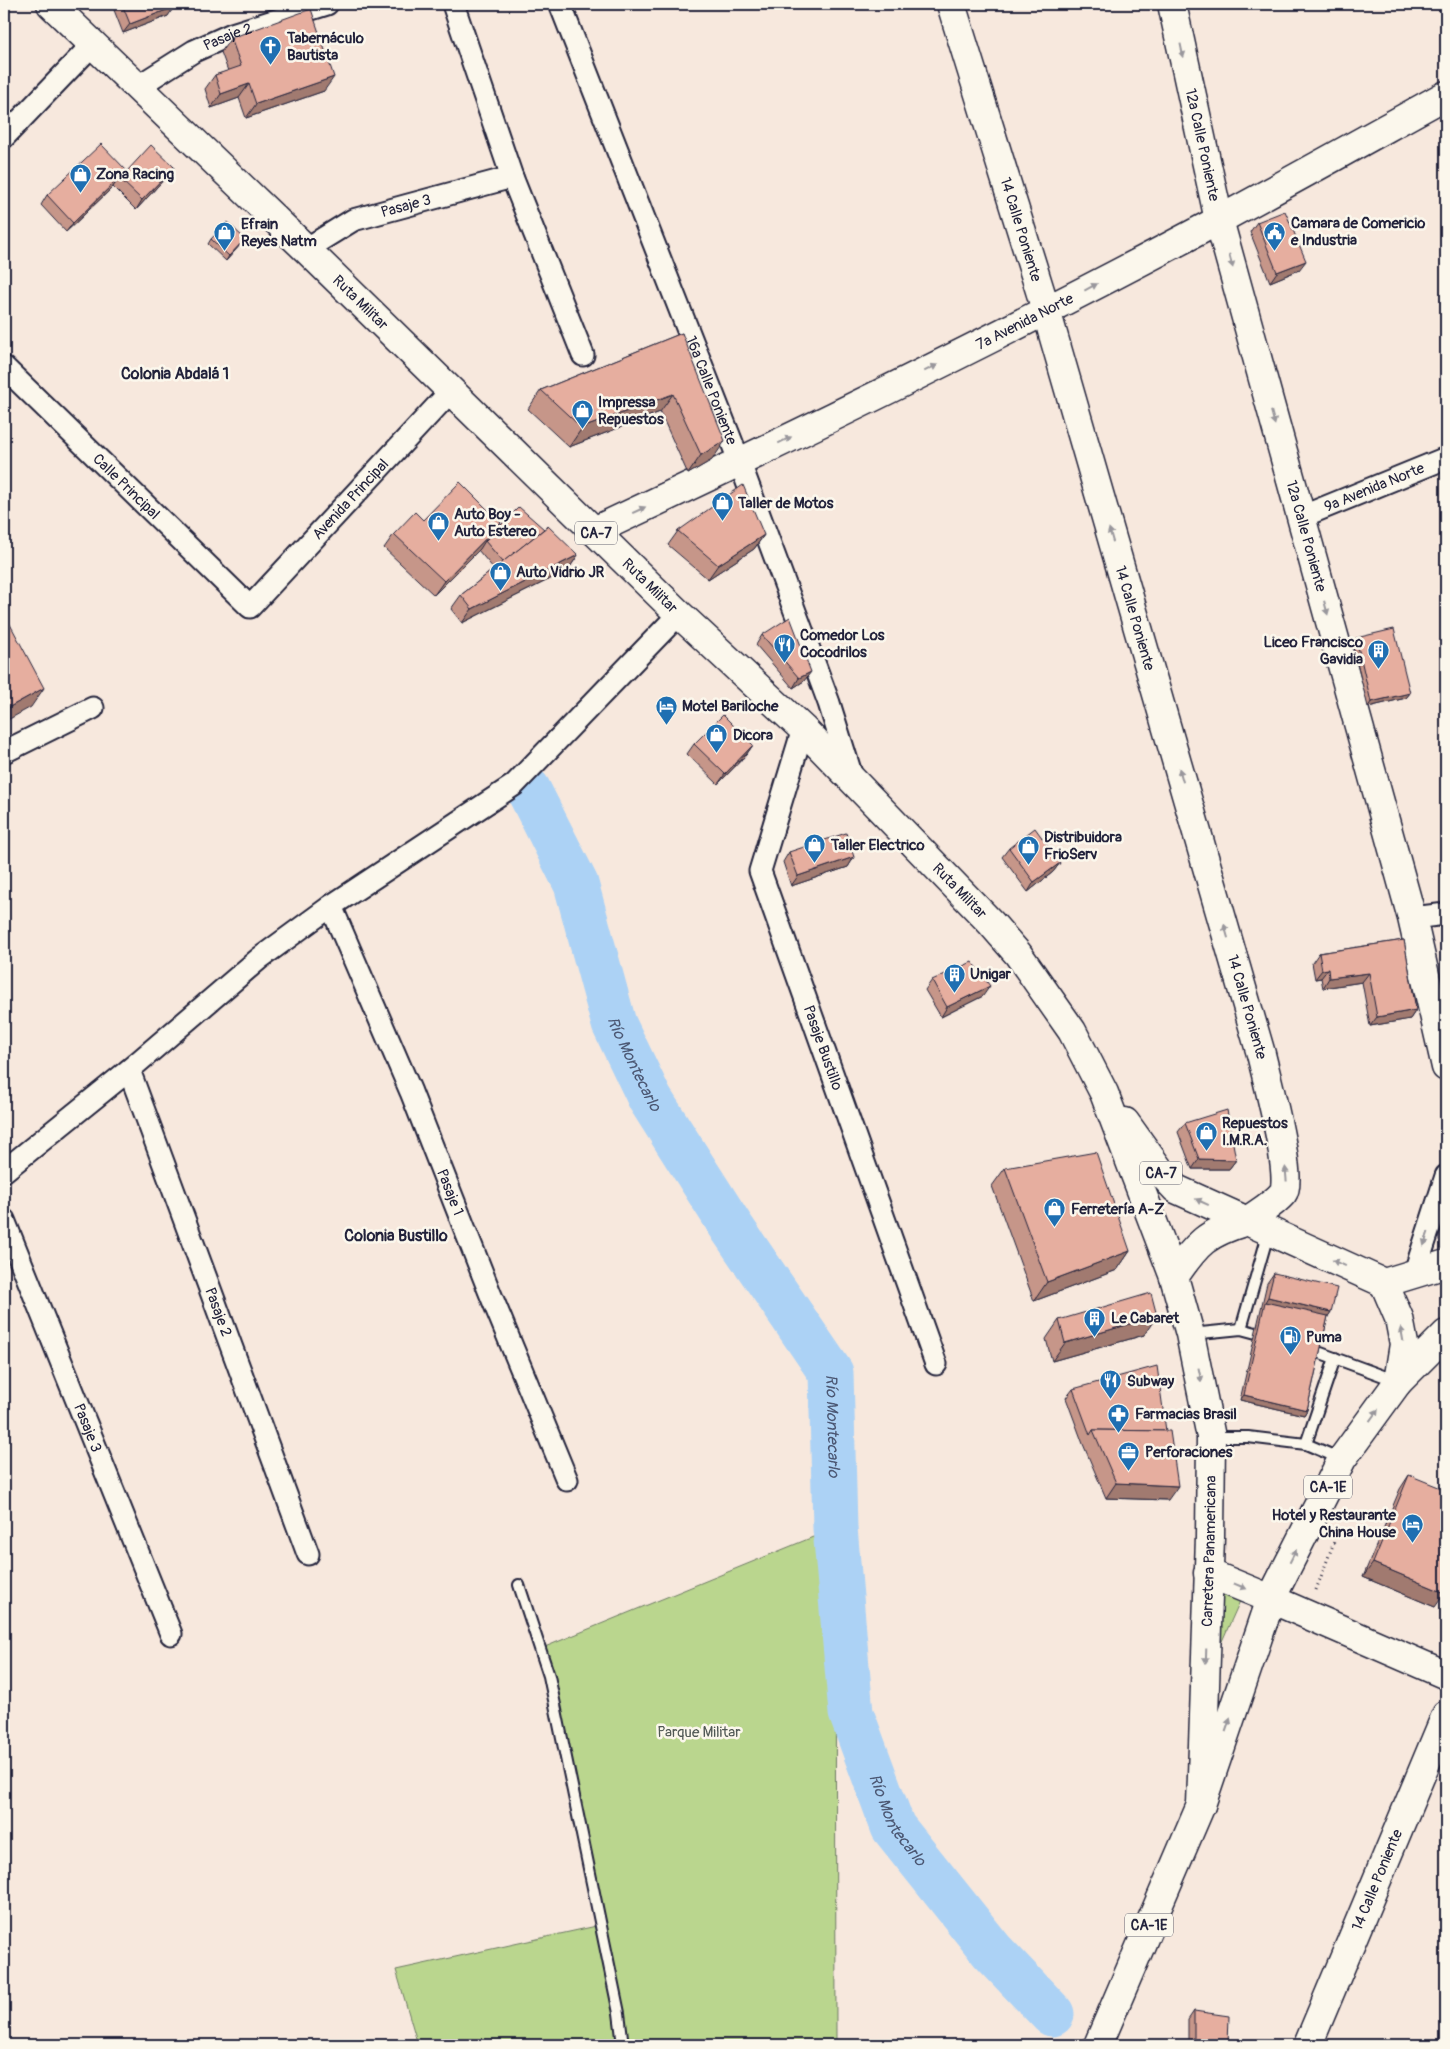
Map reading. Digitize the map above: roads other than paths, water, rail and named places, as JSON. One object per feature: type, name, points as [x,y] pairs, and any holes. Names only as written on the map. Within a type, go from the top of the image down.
[{"type":"main road","name":"Ruta Militar","points":[[50,4],[306,249],[679,614],[803,729],[1018,954],[1072,1031],[1104,1093],[1174,1277]]},
{"type":"main road","name":"14 Calle Poniente","points":[[951,4],[1046,310],[1261,1054],[1285,1159],[1287,1184],[1258,1226]]},
{"type":"main road","name":"12a Calle Poniente","points":[[1172,4],[1219,220],[1412,918],[1446,1068]]},
{"type":"main road","name":"7a Avenida Norte","points":[[594,531],[740,463],[1046,310],[1219,220],[1446,95]]},
{"type":"main road","name":"Ruta Militar","points":[[1104,1093],[1163,1175],[1176,1188],[1384,1283]]},
{"type":"main road","points":[[1174,1277],[1192,1250],[1206,1238],[1226,1227],[1258,1226]]},
{"type":"main road","points":[[1398,1382],[1404,1344],[1399,1318],[1384,1283],[1446,1264]]},
{"type":"main road","name":"Carretera Panamericana","points":[[1174,1277],[1190,1334],[1211,1437],[1201,1805]]},
{"type":"main road","name":"CA-1E","points":[[1398,1382],[1446,1334]]},
{"type":"main road","name":"Carretera Panamericana","points":[[1098,2045],[1201,1805],[1271,1599],[1342,1459],[1398,1382]]},
{"type":"main road","points":[[1208,1573],[1446,1675]]},
{"type":"main road","name":"14 Calle Poniente","points":[[1308,2045],[1446,1715]]},
{"type":"street","name":"Pasaje 2","points":[[137,87],[194,51],[232,34],[327,4]]},
{"type":"street","points":[[453,4],[512,177],[583,355]]},
{"type":"street","name":"16a Calle Poniente","points":[[560,4],[740,463],[829,703],[853,780]]},
{"type":"street","points":[[4,137],[92,44]]},
{"type":"street","name":"Pasaje 3","points":[[306,249],[353,220],[512,177]]},
{"type":"street","name":"Calle Principal","points":[[4,367],[250,606]]},
{"type":"street","name":"Avenida Principal","points":[[250,606],[450,392]]},
{"type":"street","name":"9a Avenida Norte","points":[[1301,517],[1446,458]]},
{"type":"street","points":[[6,1163],[129,1070],[260,958],[331,906],[514,784],[679,614]]},
{"type":"street","points":[[4,752],[92,708]]},
{"type":"street","name":"Pasaje Bustillo","points":[[803,729],[760,871],[936,1364]]},
{"type":"street","name":"Pasaje 1","points":[[331,906],[411,1092],[490,1293],[567,1480]]},
{"type":"street","points":[[1412,918],[1446,914]]},
{"type":"street","name":"Pasaje 2","points":[[129,1070],[308,1554]]},
{"type":"street","points":[[1414,1275],[1446,1176]]},
{"type":"street","name":"Pasaje 3","points":[[4,1220],[171,1634]]},
{"type":"lane","points":[[1241,1329],[1258,1226]]},
{"type":"lane","points":[[1190,1334],[1241,1329],[1256,1333]]},
{"type":"lane","points":[[1318,1352],[1398,1382]]},
{"type":"lane","points":[[1306,1444],[1335,1358]]},
{"type":"lane","points":[[1211,1437],[1248,1437],[1306,1444],[1342,1459]]},
{"type":"lane","points":[[519,1585],[549,1676],[619,2013],[623,2045]]},
{"type":"waterway","name":"Río Montecarlo","points":[[528,789],[576,884],[614,1024],[650,1099],[732,1228],[831,1373],[835,1528],[851,1713],[893,1827],[992,1951],[1052,2014]]},
{"type":"place","name":"Tabernáculo Bautista","points":[[271,66]]},
{"type":"place","name":"Zona Racing","points":[[80,193]]},
{"type":"place","name":"Camara de Comericio e Industria","points":[[1275,251]]},
{"type":"place","name":"Efrain Reyes Natm","points":[[225,252]]},
{"type":"place","name":"Impressa Repuestos","points":[[582,430]]},
{"type":"place","name":"Taller de Motos","points":[[722,522]]},
{"type":"place","name":"Auto Boy - Auto Estereo","points":[[438,542]]},
{"type":"place","name":"Auto Vidrio JR","points":[[500,591]]},
{"type":"place","name":"Comedor Los Cocodrilos","points":[[784,663]]},
{"type":"place","name":"Liceo Francisco Gavidia","points":[[1379,670]]},
{"type":"place","name":"Motel Bariloche","points":[[666,725]]},
{"type":"place","name":"Dicora","points":[[717,754]]},
{"type":"place","name":"Taller Electrico","points":[[815,864]]},
{"type":"place","name":"Distribuidora FrioServ","points":[[1028,865]]},
{"type":"place","name":"Unigar","points":[[954,993]]},
{"type":"place","name":"Repuestos I.M.R.A.","points":[[1206,1151]]},
{"type":"place","name":"Ferretería A-Z","points":[[1055,1228]]},
{"type":"place","name":"Le Cabaret","points":[[1095,1337]]},
{"type":"place","name":"Puma","points":[[1290,1356]]},
{"type":"place","name":"Subway","points":[[1111,1400]]},
{"type":"place","name":"Farmacias Brasil","points":[[1119,1433]]},
{"type":"place","name":"Perforaciones","points":[[1129,1471]]},
{"type":"place","name":"Hotel y Restaurante China House","points":[[1412,1543]]},
{"type":"district","name":"Colonia Abdalá 1","points":[[175,374]]},
{"type":"district","name":"Colonia Bustillo","points":[[396,1236]]},
{"type":"park label","name":"Parque Militar","points":[[699,1732]]}]
